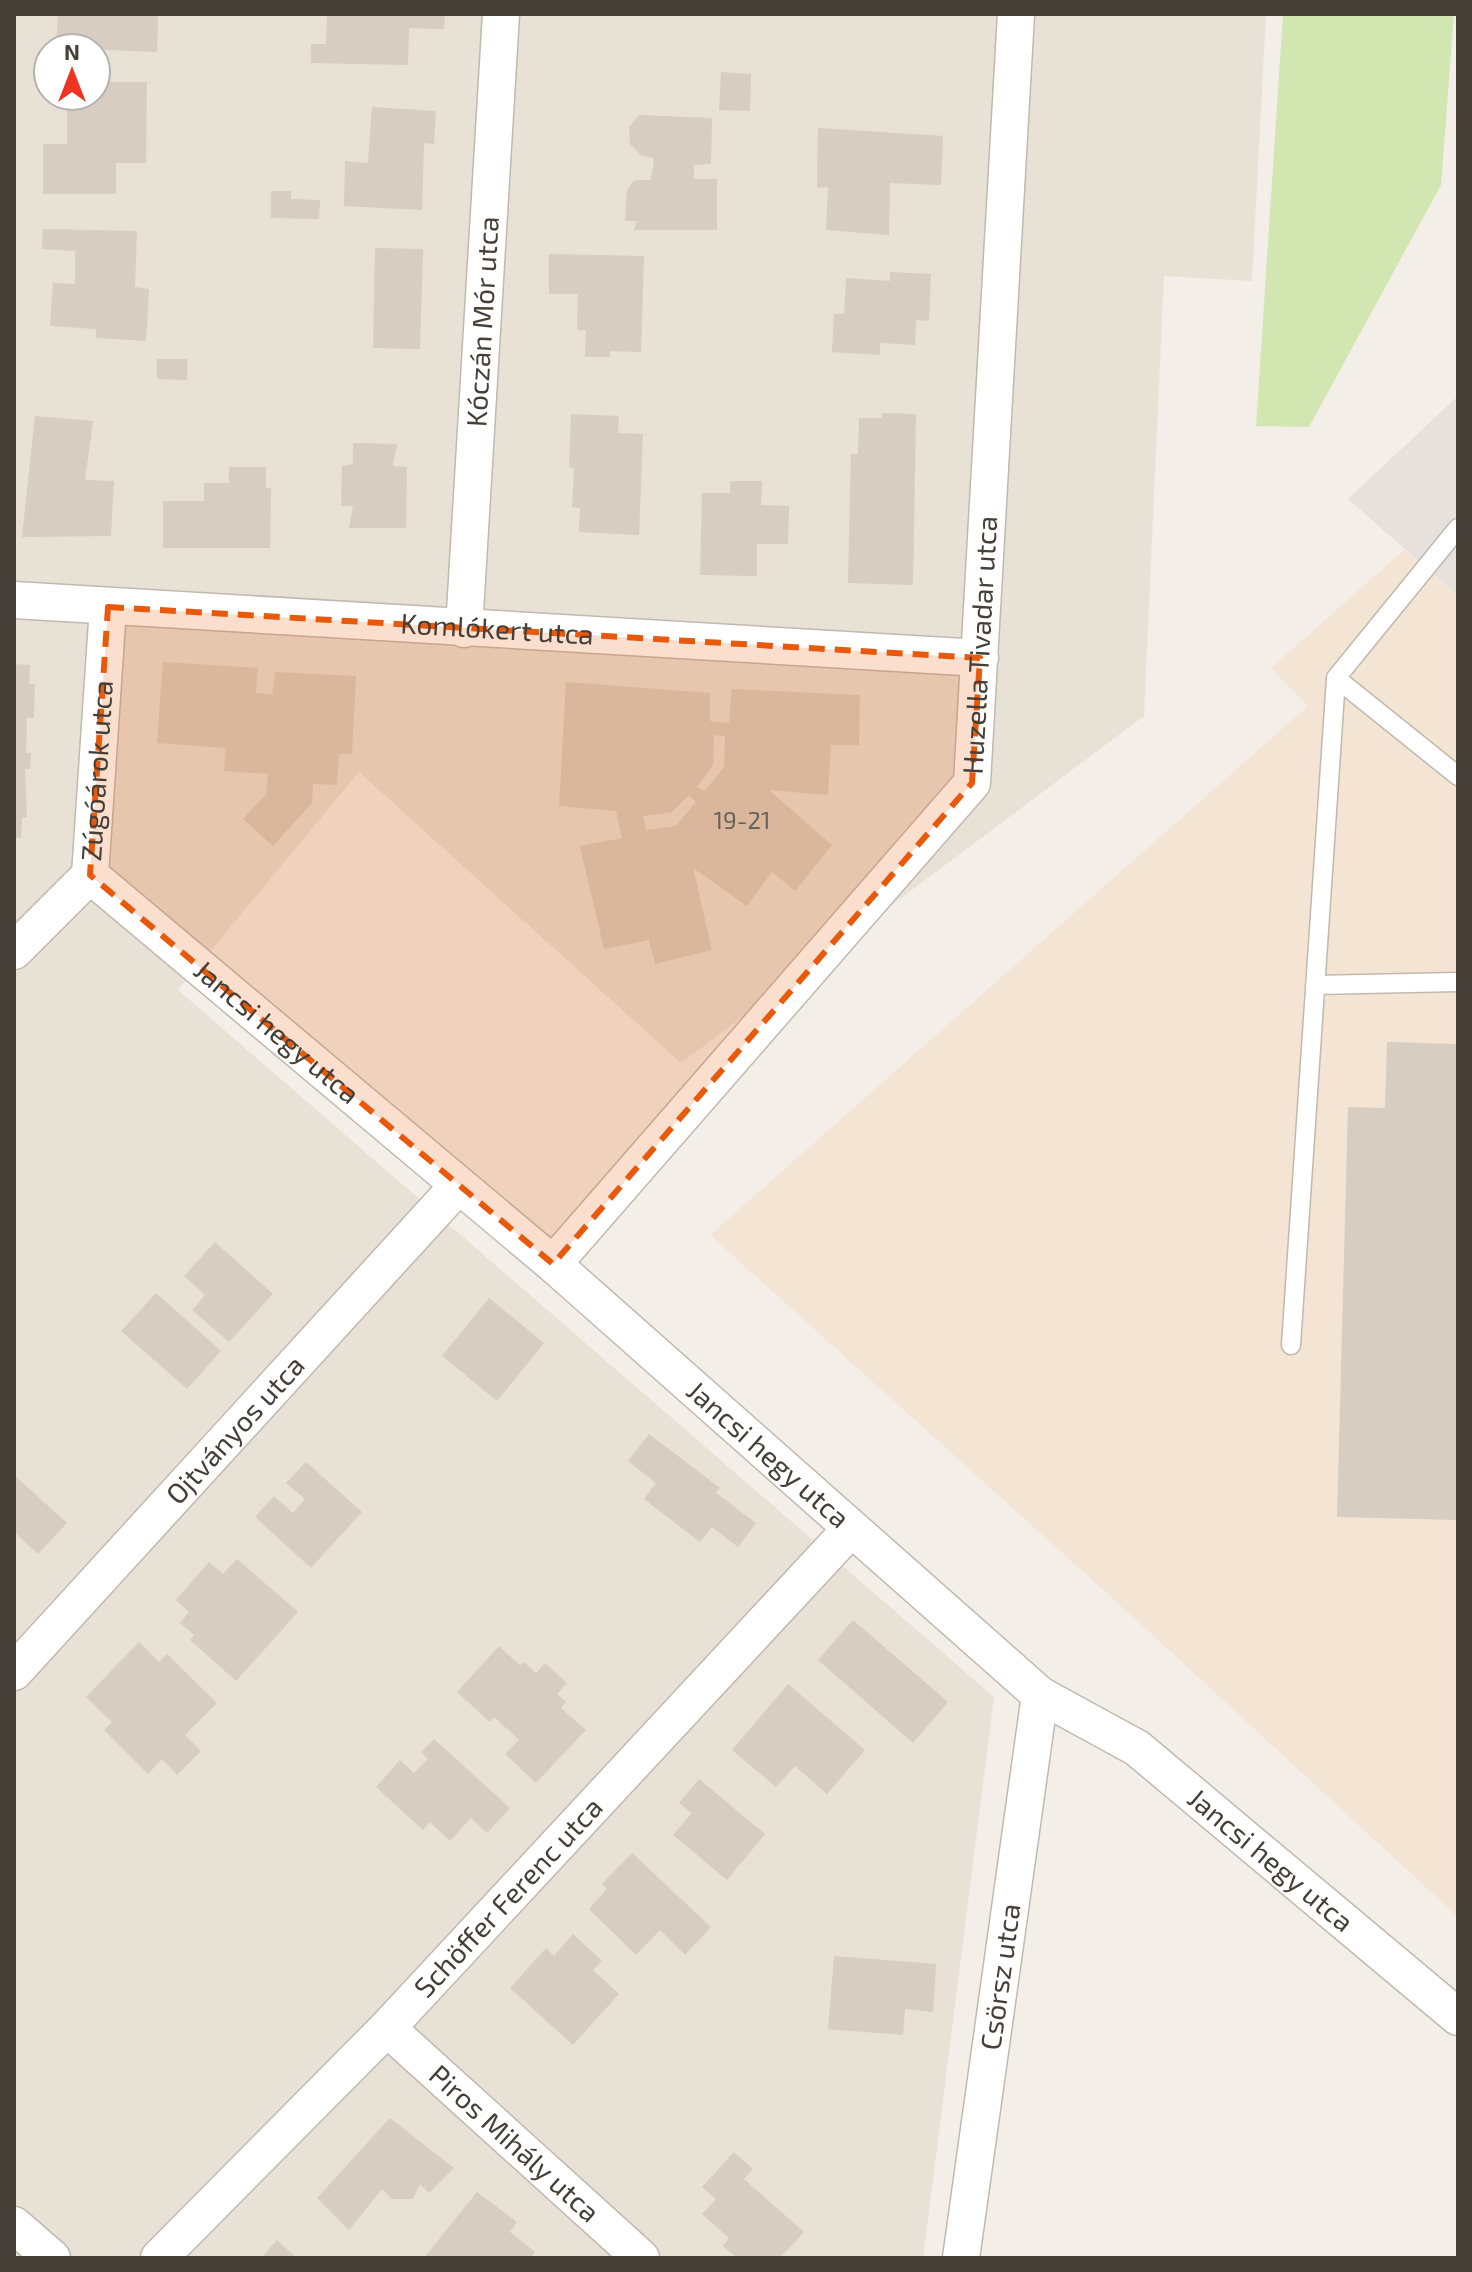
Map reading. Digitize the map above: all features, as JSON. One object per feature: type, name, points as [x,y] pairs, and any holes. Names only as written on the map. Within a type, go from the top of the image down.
[{"type":"street","name":"Kóczán Mór utca","points":[[464,629],[501,14]]},
{"type":"street","name":"Huzella Tivadar utca","points":[[553,1264],[972,783],[1016,14]]},
{"type":"street","name":"Komlókert utca","points":[[14,600],[980,658]]},
{"type":"street","name":"Zúgóárok utca","points":[[14,951],[90,875],[108,607]]},
{"type":"street","name":"Jancsi hegy utca","points":[[90,875],[457,1187],[553,1264],[1040,1695],[1137,1748],[1458,2017]]},
{"type":"street","name":"Ojtványos utca","points":[[14,1672],[457,1187]]},
{"type":"street","name":"Schöffer Ferenc utca","points":[[159,2258],[387,2028],[850,1530]]},
{"type":"street","name":"Csörsz utca","points":[[961,2258],[1040,1695]]},
{"type":"street","name":"Piros Mihály utca","points":[[387,2028],[641,2258]]},
{"type":"street","points":[[14,2225],[52,2258]]},
{"type":"lane","points":[[1291,1345],[1336,678],[1458,528]]},
{"type":"lane","points":[[1336,678],[1458,776]]},
{"type":"lane","points":[[1315,985],[1458,982]]},
{"type":"highlighted area","points":[[108,607],[980,658],[972,783],[553,1264],[90,875]]},
{"type":"shaded area","points":[[14,14],[1266,14],[1252,281],[1164,276],[1144,716],[681,1063],[359,772],[178,990],[994,1697],[923,2258],[14,2258]]},
{"type":"shaded area","points":[[1458,396],[1458,596],[1348,499]]},
{"type":"shaded area","points":[[1404,550],[1458,596],[1458,1917],[1121,1606],[710,1235],[1308,706],[1271,668]]},
{"type":"green space","points":[[1283,14],[1454,14],[1441,185],[1309,427],[1256,426]]},
{"type":"building","points":[[58,14],[158,14],[157,52],[112,50],[112,32],[57,32]]},
{"type":"building","points":[[327,14],[445,14],[444,29],[409,28],[408,65],[311,63],[311,44],[326,44]]},
{"type":"building","points":[[721,72],[751,74],[750,111],[719,110]]},
{"type":"building","points":[[112,82],[147,82],[146,163],[116,163],[116,194],[43,194],[43,144],[67,144],[67,112],[112,112]]},
{"type":"building","points":[[372,107],[436,111],[434,144],[424,143],[422,210],[344,206],[345,161],[368,163]]},
{"type":"building","points":[[639,115],[712,118],[711,164],[694,165],[694,179],[717,179],[717,230],[634,230],[637,221],[625,221],[627,190],[634,180],[651,180],[654,158],[642,156],[630,144],[629,127]]},
{"type":"building","points":[[818,128],[943,136],[941,185],[890,183],[889,235],[826,230],[828,187],[817,188]]},
{"type":"building","points":[[271,191],[291,191],[291,199],[320,200],[319,219],[271,218]]},
{"type":"building","points":[[43,229],[137,231],[135,287],[149,289],[146,341],[96,338],[96,329],[50,326],[53,283],[75,284],[75,251],[42,249]]},
{"type":"building","points":[[375,248],[423,249],[420,349],[373,348]]},
{"type":"building","points":[[549,254],[644,256],[641,352],[610,351],[610,357],[585,357],[586,330],[577,330],[578,294],[549,294]]},
{"type":"building","points":[[890,272],[931,274],[929,321],[916,320],[915,345],[880,343],[880,355],[832,352],[834,314],[844,314],[846,278],[890,281]]},
{"type":"building","points":[[157,359],[187,359],[187,380],[157,379]]},
{"type":"building","points":[[882,413],[916,414],[913,585],[848,583],[851,454],[858,454],[859,418],[882,418]]},
{"type":"building","points":[[571,414],[619,416],[618,433],[643,434],[639,535],[579,532],[580,508],[572,507],[574,468],[569,468]]},
{"type":"building","points":[[35,416],[93,421],[85,480],[114,481],[111,536],[22,537]]},
{"type":"building","points":[[353,443],[397,444],[393,466],[407,467],[406,528],[349,528],[353,506],[341,506],[342,466],[353,464]]},
{"type":"building","points":[[229,467],[266,467],[266,488],[271,488],[270,548],[163,548],[163,501],[204,501],[204,483],[229,483]]},
{"type":"building","points":[[730,481],[762,481],[761,505],[789,506],[788,544],[757,544],[757,576],[700,575],[702,493],[730,493]]},
{"type":"building","points":[[163,662],[258,668],[256,693],[272,694],[272,700],[275,672],[356,676],[352,754],[339,754],[337,785],[313,784],[312,803],[273,846],[243,819],[266,794],[268,774],[224,771],[226,748],[157,743]]},
{"type":"building","points":[[14,664],[30,665],[29,684],[35,684],[34,718],[27,718],[26,753],[31,753],[30,769],[25,769],[27,818],[22,817],[21,838],[14,838]]},
{"type":"building","points":[[566,682],[710,693],[710,721],[729,723],[732,689],[860,695],[859,745],[831,745],[828,795],[769,790],[832,845],[795,891],[772,872],[747,906],[693,868],[712,950],[655,964],[649,940],[604,949],[580,846],[622,838],[616,811],[559,806]],"holes":[[[714,735],[725,736],[724,767],[705,791],[697,787],[713,765]],[[689,795],[696,802],[676,826],[646,830],[643,816],[672,812]]]},
{"type":"building","points":[[1387,1042],[1458,1044],[1458,1520],[1337,1517],[1348,1107],[1385,1108]]},
{"type":"building","points":[[215,1242],[273,1294],[229,1342],[192,1310],[205,1295],[184,1276]]},
{"type":"building","points":[[156,1293],[221,1351],[187,1389],[121,1331]]},
{"type":"building","points":[[489,1298],[544,1343],[497,1401],[442,1356]]},
{"type":"building","points":[[649,1434],[720,1488],[716,1493],[756,1523],[738,1547],[712,1527],[700,1542],[644,1499],[656,1483],[628,1461]]},
{"type":"building","points":[[306,1462],[362,1512],[311,1568],[255,1517],[274,1496],[293,1513],[305,1499],[286,1483]]},
{"type":"building","points":[[14,1475],[67,1523],[38,1554],[14,1532]]},
{"type":"building","points":[[237,1559],[298,1612],[236,1681],[190,1640],[194,1635],[180,1623],[189,1612],[176,1600],[209,1562],[223,1574]]},
{"type":"building","points":[[853,1620],[948,1702],[913,1743],[818,1660]]},
{"type":"building","points":[[139,1642],[159,1662],[167,1654],[217,1703],[185,1735],[201,1751],[177,1775],[162,1759],[148,1774],[104,1730],[112,1722],[86,1697]]},
{"type":"building","points":[[499,1646],[520,1665],[524,1662],[536,1673],[545,1663],[567,1683],[557,1694],[566,1702],[561,1708],[586,1730],[536,1783],[505,1754],[519,1740],[494,1717],[490,1722],[457,1692]]},
{"type":"building","points":[[788,1684],[865,1750],[827,1794],[795,1766],[776,1787],[732,1750]]},
{"type":"building","points":[[434,1739],[510,1808],[487,1833],[471,1818],[450,1841],[430,1822],[423,1830],[376,1787],[400,1760],[414,1773],[428,1759],[421,1752]]},
{"type":"building","points":[[699,1779],[765,1834],[727,1880],[673,1835],[692,1813],[679,1803]]},
{"type":"building","points":[[632,1853],[711,1927],[685,1955],[660,1930],[636,1955],[589,1909],[607,1889],[602,1884]]},
{"type":"building","points":[[573,1934],[602,1961],[593,1970],[619,1994],[573,2045],[510,1988],[546,1948],[554,1956]]},
{"type":"building","points":[[834,1956],[936,1964],[933,2012],[905,2009],[903,2035],[828,2029]]},
{"type":"building","points":[[390,2118],[454,2168],[429,2193],[420,2184],[413,2199],[392,2199],[382,2189],[349,2230],[317,2198]]},
{"type":"building","points":[[734,2152],[753,2169],[744,2179],[804,2232],[780,2258],[737,2258],[723,2246],[729,2238],[702,2214],[716,2199],[702,2187]]},
{"type":"building","points":[[477,2192],[517,2222],[510,2232],[535,2252],[530,2258],[424,2258]]},
{"type":"building","points":[[277,2240],[297,2258],[261,2258]]}]
